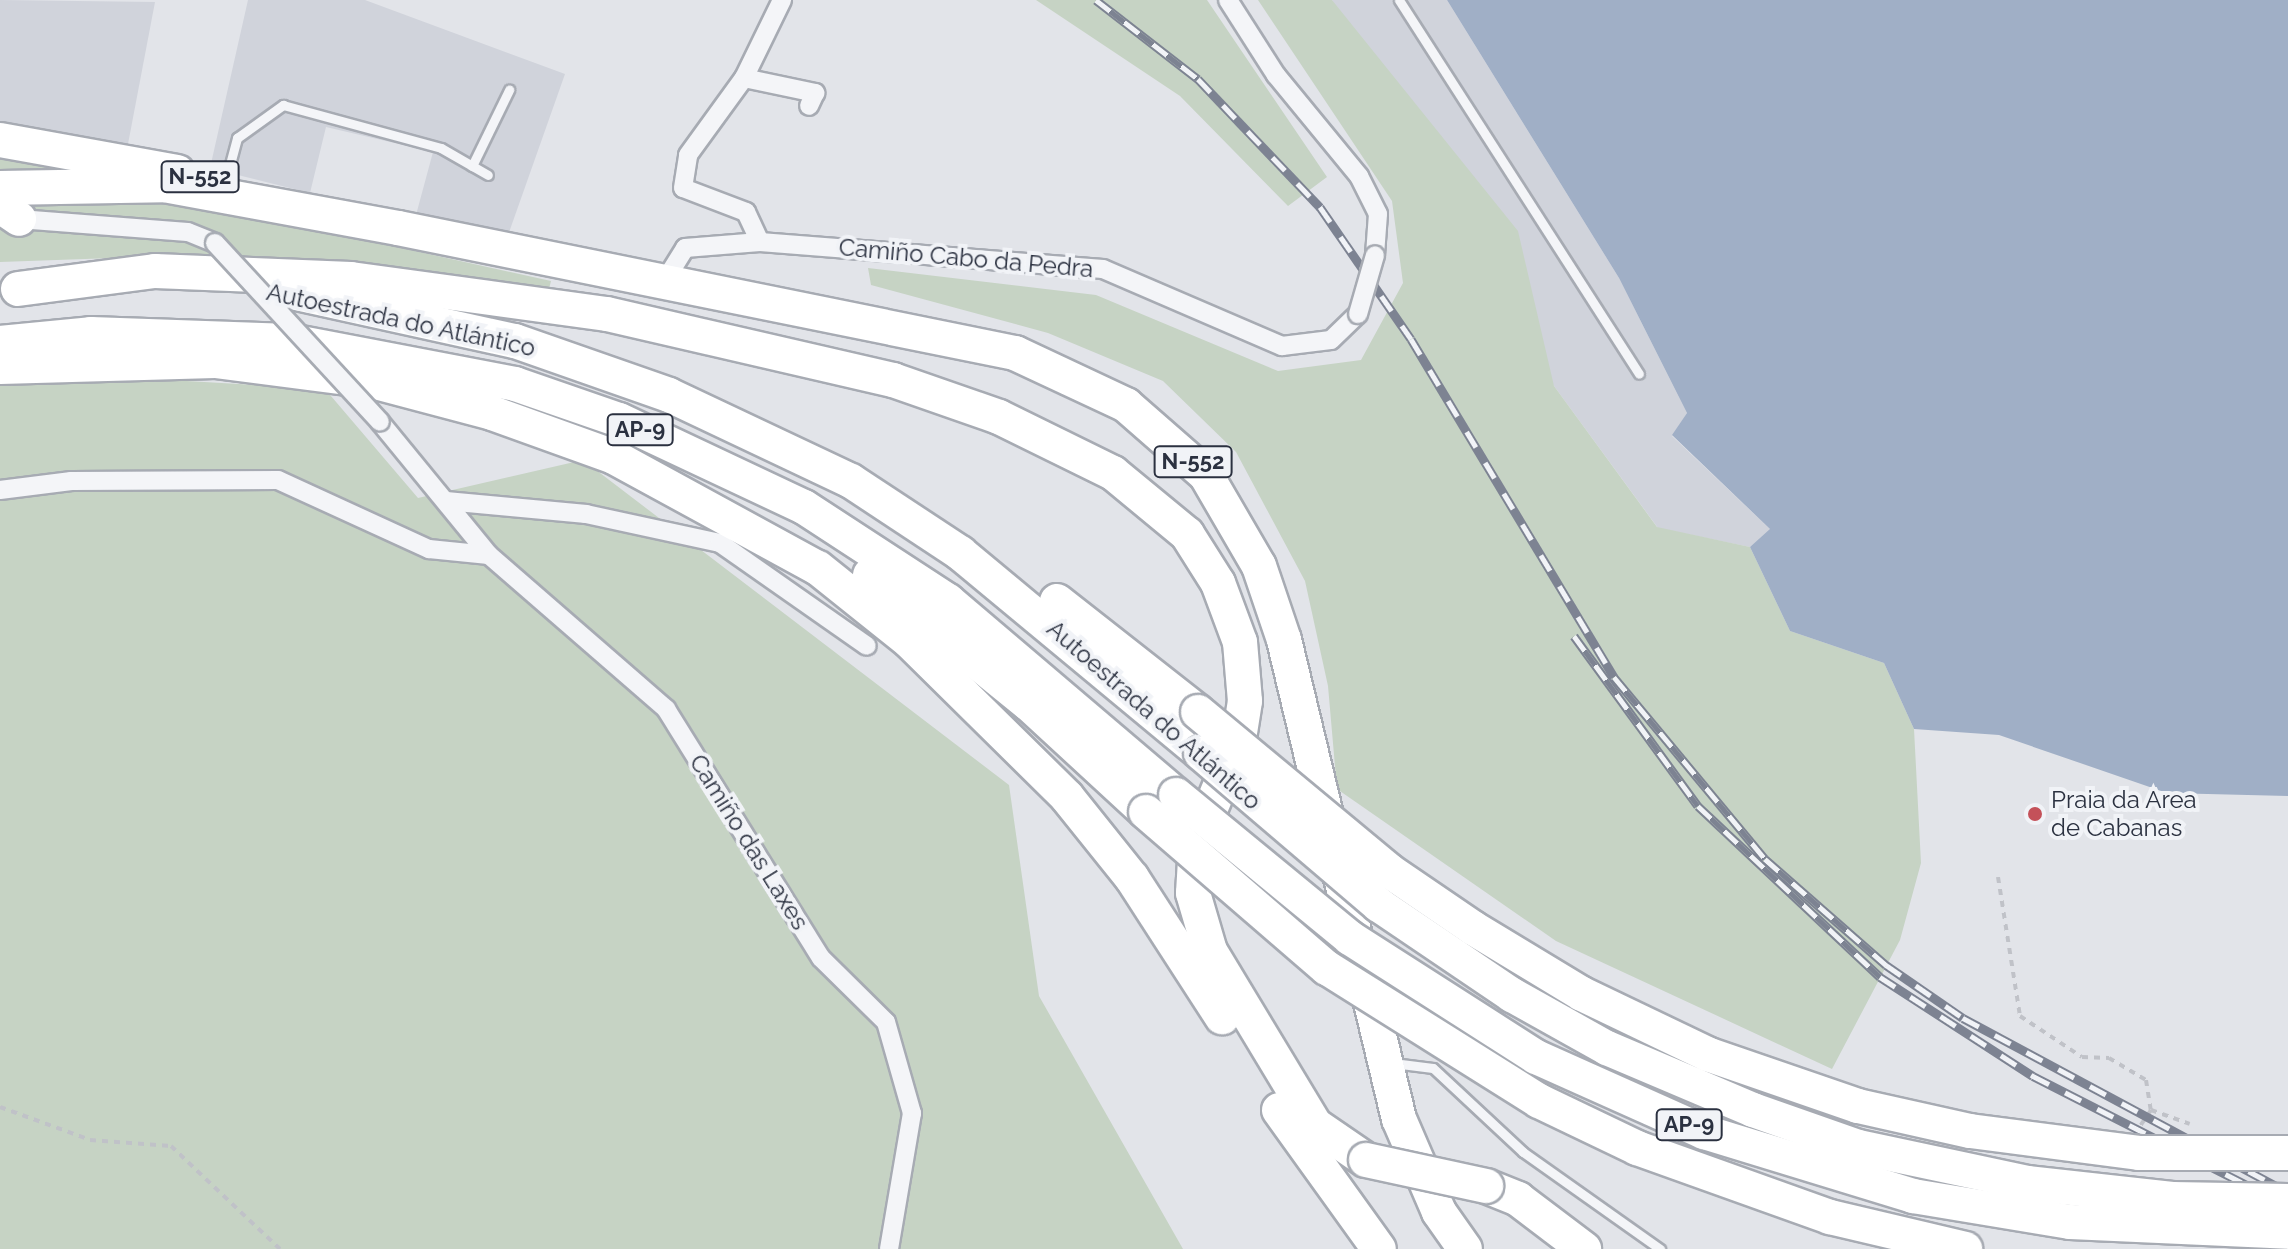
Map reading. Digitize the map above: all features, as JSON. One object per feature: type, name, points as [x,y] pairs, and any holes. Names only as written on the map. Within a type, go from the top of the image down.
[{"type":"highway","name":"N-552","points":[[0,140],[225,183],[398,228]]},
{"type":"highway","name":"N-552","points":[[0,188],[164,185],[398,228],[1045,362],[1126,405],[1188,456],[1228,505],[1272,601],[1383,1063],[1415,1162],[1465,1249]]},
{"type":"highway","points":[[9,290],[77,277],[170,271],[351,279],[607,314],[893,380],[999,417],[1113,473],[1187,534],[1218,583],[1240,642],[1245,701],[1239,740],[1196,844],[1193,893],[1210,951],[1315,1125],[1366,1160],[1486,1186],[1518,1199],[1584,1249]]},
{"type":"highway","name":"Autoestrada do Atlántico","points":[[9,290],[144,282],[283,290],[515,341],[669,395],[851,481],[960,553],[1379,905],[1512,995],[1607,1048],[1738,1104],[1858,1147],[2027,1183],[2172,1199],[2288,1201]]},
{"type":"highway","name":"Autoestrada do Atlántico","points":[[0,343],[91,334],[251,338],[393,356],[577,404],[804,507],[948,601],[1350,938],[1536,1057],[1704,1132],[1913,1196],[2070,1222],[2288,1232]]},
{"type":"highway","points":[[515,341],[602,352],[793,433],[988,551],[1198,712],[1388,870],[1473,928],[1582,994],[1707,1054],[1858,1106],[1970,1131],[2139,1153],[2288,1153]]},
{"type":"highway","points":[[393,356],[665,455],[779,515],[946,632],[1146,812],[1327,968],[1539,1101],[1637,1148],[1830,1217],[1965,1249]]},
{"type":"highway","points":[[0,367],[215,361],[372,381],[492,413],[614,457],[818,568],[909,641],[1067,797],[1132,878],[1279,1111],[1379,1249]]},
{"type":"street","points":[[760,242],[746,212],[683,188],[688,155],[744,78],[782,0]]},
{"type":"street","name":"Camiño Cabo da Pedra","points":[[664,282],[685,248],[760,242],[1103,269],[1282,346],[1331,340],[1358,314],[1375,255],[1378,214],[1359,176],[1276,75],[1228,0]]},
{"type":"street","points":[[744,78],[815,93],[809,106]]},
{"type":"street","name":"Camiño das Laxes","points":[[6,214],[188,232],[215,243],[380,422],[489,555],[666,709],[821,958],[886,1022],[912,1113],[889,1249]]},
{"type":"street","points":[[0,490],[87,480],[278,480],[429,549],[489,555]]},
{"type":"street","points":[[446,501],[586,514],[720,543],[867,646]]},
{"type":"lane","points":[[1399,0],[1639,374]]},
{"type":"lane","points":[[472,166],[509,90]]},
{"type":"lane","points":[[225,183],[237,138],[283,105],[441,148],[488,175]]},
{"type":"lane","points":[[1383,1063],[1433,1068],[1523,1152],[1660,1249]]},
{"type":"path","points":[[1998,877],[2020,1016],[2082,1057],[2109,1058],[2146,1080],[2151,1110],[2134,1134]]},
{"type":"path","points":[[0,1107],[90,1140],[171,1146],[280,1249]]},
{"type":"shaded area","points":[[0,0],[155,2],[128,144],[0,128]]},
{"type":"shaded area","points":[[248,0],[365,0],[565,74],[507,238],[416,215],[433,152],[326,127],[310,193],[210,168]]},
{"type":"shaded area","points":[[1332,0],[1447,0],[1619,278],[1687,413],[1672,436],[1771,530],[1750,547],[1658,528],[1554,386]]},
{"type":"green space","points":[[1036,0],[1207,0],[1327,177],[1288,206],[1180,96]]},
{"type":"green space","points":[[1258,0],[1332,0],[1518,231],[1554,386],[1657,527],[1750,547],[1790,631],[1884,663],[1914,729],[1921,863],[1900,940],[1832,1069],[1556,941],[1337,789],[1328,686],[1305,581],[1236,452],[1163,381],[1048,333],[871,285],[868,268],[1096,295],[1278,371],[1361,360],[1403,283],[1392,201]]},
{"type":"green space","points":[[0,153],[130,171],[297,225],[551,281],[549,289],[400,268],[198,255],[0,262]]},
{"type":"green space","points":[[100,376],[325,389],[418,498],[583,460],[1009,785],[1039,996],[1183,1249],[0,1249],[0,384]]},
{"type":"water","points":[[1447,0],[2288,0],[2288,796],[2167,793],[1999,735],[1914,729],[1884,663],[1790,631],[1750,547],[1770,529],[1672,435],[1687,413],[1619,278]]},
{"type":"railway","points":[[1096,0],[1198,79],[1320,207],[1411,339],[1614,677],[1765,859],[1886,965],[1963,1018],[2288,1192]]},
{"type":"railway","points":[[1574,636],[1698,806],[1880,977],[2033,1076],[2288,1206]]},
{"type":"place","name":"Praia da Area de Cabanas","points":[[2035,814]]}]
